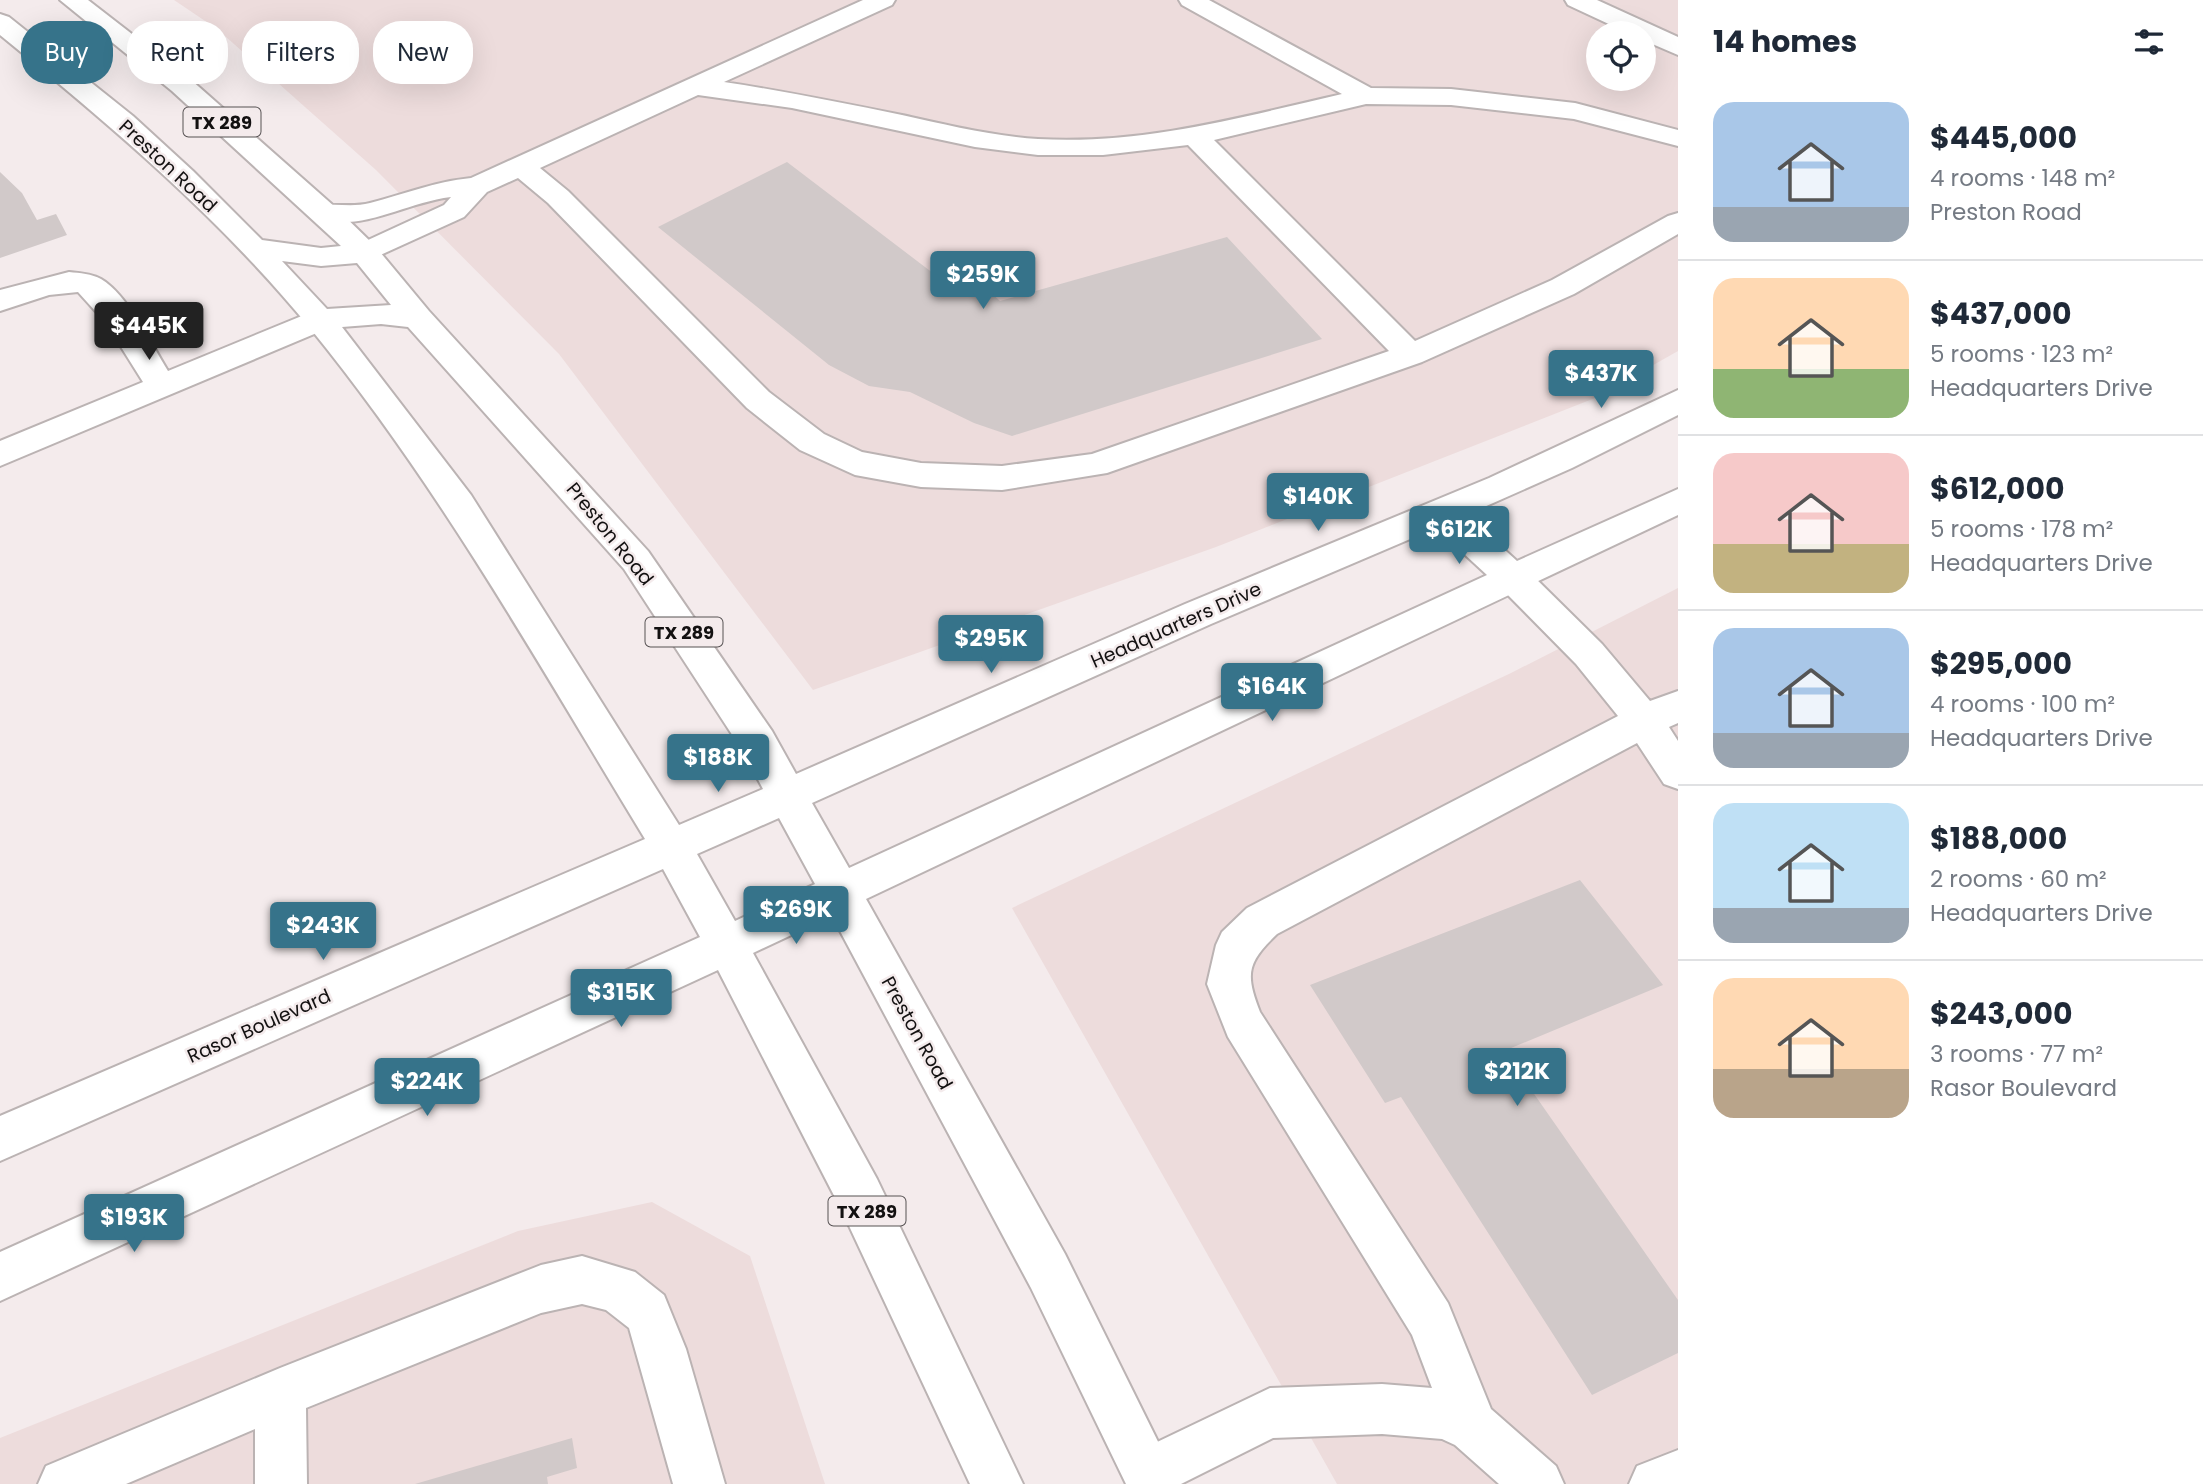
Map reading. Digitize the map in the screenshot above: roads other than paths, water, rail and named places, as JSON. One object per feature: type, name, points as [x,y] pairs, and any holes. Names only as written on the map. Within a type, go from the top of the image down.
[{"type":"main road","name":"Preston Road","points":[[72,0],[181,85],[365,253],[418,318],[636,559],[758,743],[1048,1271],[1151,1479]]},
{"type":"main road","points":[[325,214],[351,216],[376,212],[429,192],[477,186],[883,0]]},
{"type":"main road","points":[[1191,0],[1366,96]]},
{"type":"main road","points":[[1577,0],[1678,47]]},
{"type":"main road","name":"Preston Road","points":[[0,22],[122,122],[183,177],[253,248],[320,320],[459,504],[672,848],[726,944],[860,1196],[998,1484]]},
{"type":"main road","points":[[694,86],[792,100],[975,139],[1038,147],[1103,147],[1195,136],[1366,96],[1451,97],[1575,111],[1678,138]]},
{"type":"main road","points":[[1195,136],[1335,281],[1411,355]]},
{"type":"main road","points":[[521,166],[558,197],[758,400],[812,442],[855,463],[921,475],[1002,478],[1095,465],[1411,355],[1563,288],[1678,222]]},
{"type":"main road","points":[[253,248],[321,257],[365,253],[454,211],[477,186]]},
{"type":"main road","points":[[0,301],[51,284],[88,284],[104,296],[161,386]]},
{"type":"main road","points":[[0,454],[320,320],[365,314],[396,314],[418,318]]},
{"type":"main road","name":"Headquarters Drive","points":[[672,848],[1217,606],[1547,465],[1678,401]]},
{"type":"main road","points":[[0,1277],[726,944],[1678,501]]},
{"type":"main road","points":[[1441,512],[1514,579],[1589,654],[1661,714],[1678,773]]},
{"type":"main road","points":[[1473,1427],[1431,1320],[1243,1023],[1228,984],[1237,945],[1262,921],[1661,714]]},
{"type":"main road","name":"Rasor Boulevard","points":[[0,1139],[672,848]]},
{"type":"main road","points":[[64,1484],[280,1393],[541,1289],[582,1280],[618,1290],[647,1312],[661,1349],[699,1484]]},
{"type":"main road","points":[[280,1393],[281,1484]]},
{"type":"main road","points":[[1151,1479],[1270,1413],[1382,1409],[1444,1414],[1473,1427],[1538,1484]]},
{"type":"main road","points":[[1655,1484],[1678,1476]]}]
